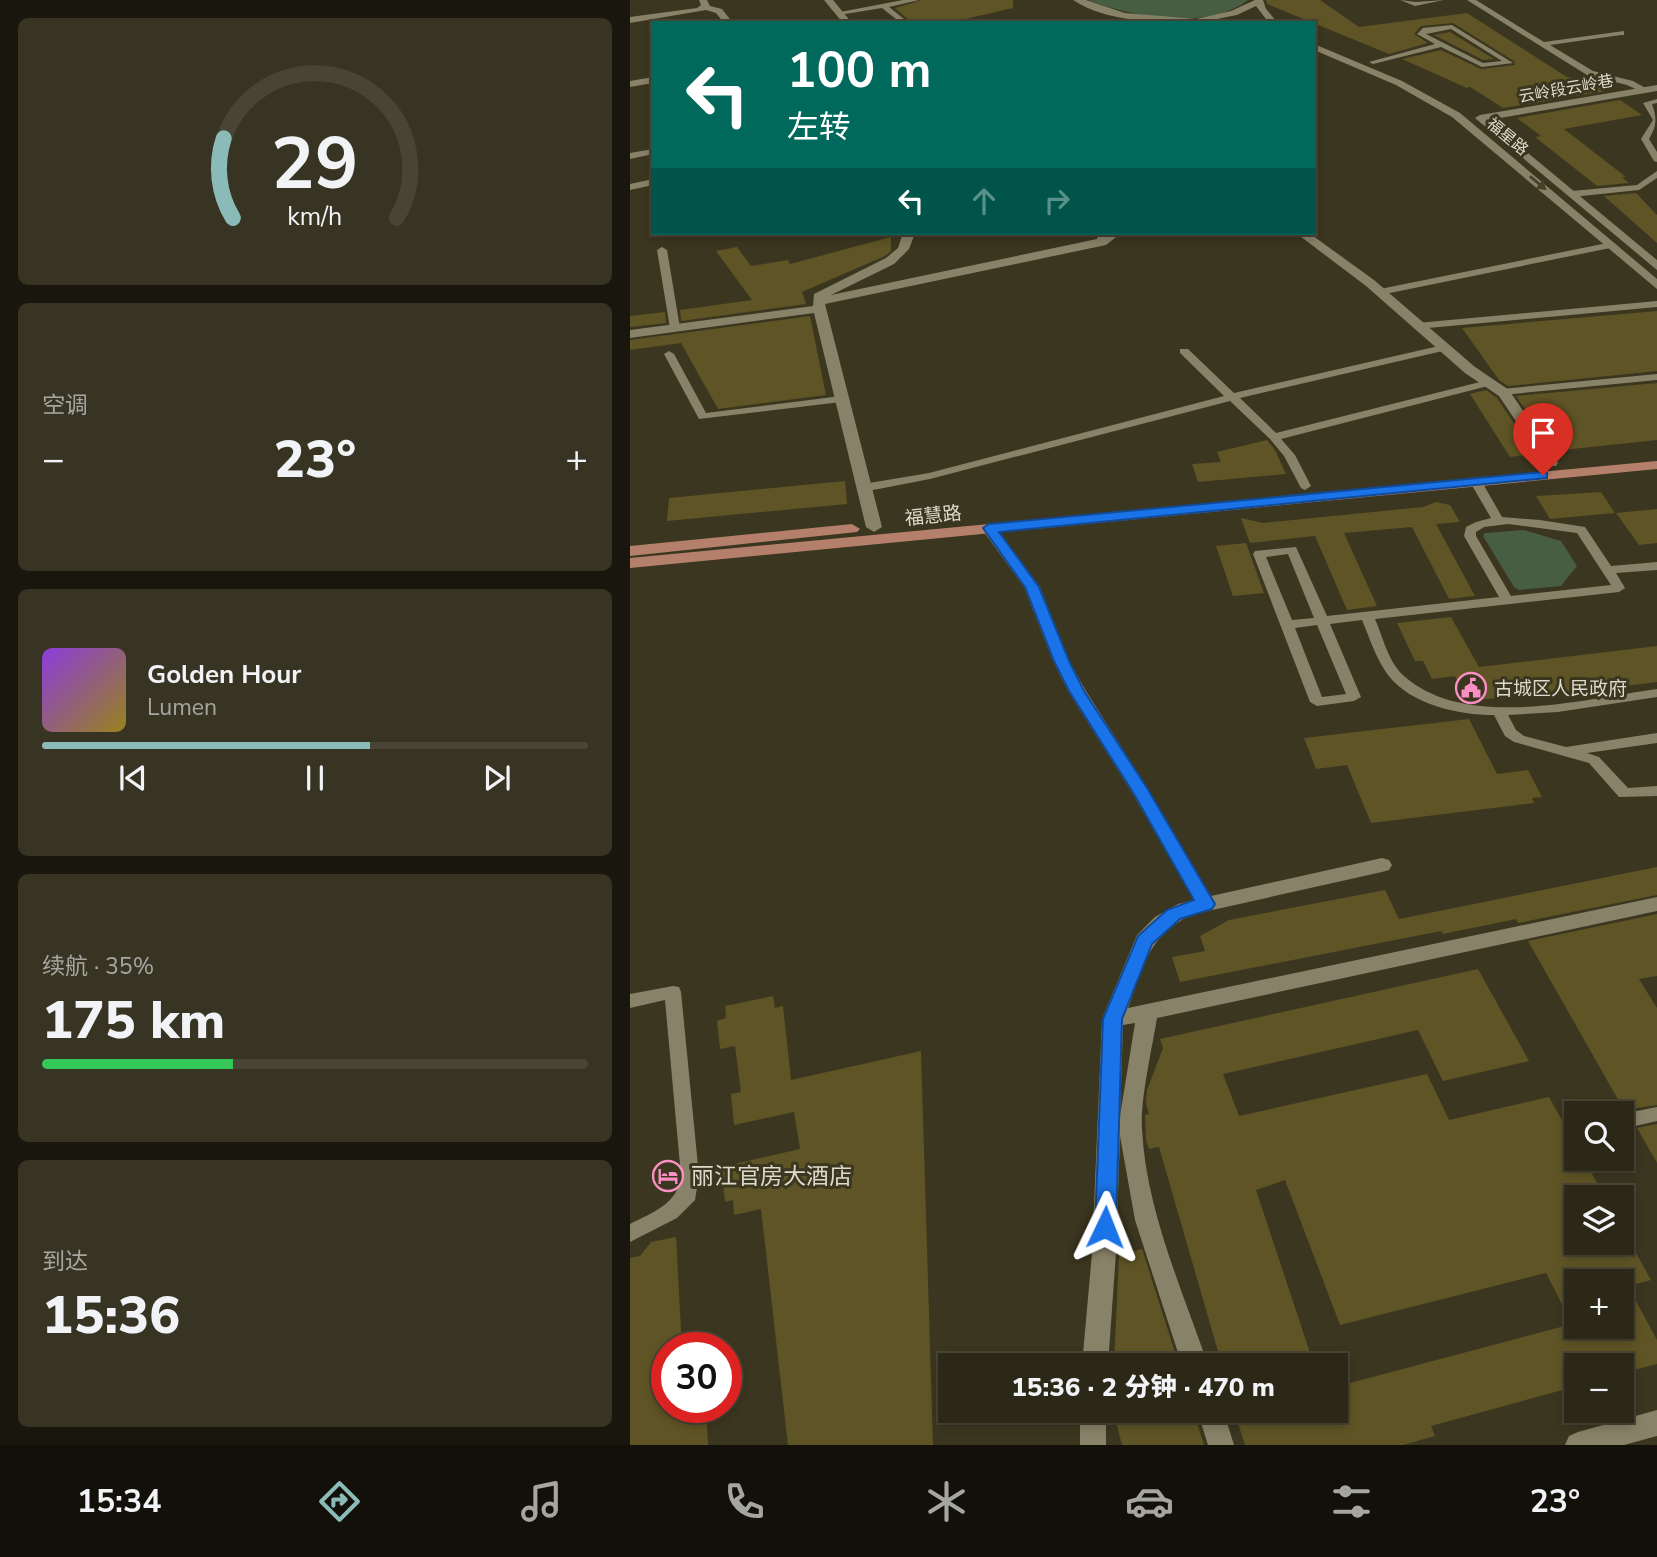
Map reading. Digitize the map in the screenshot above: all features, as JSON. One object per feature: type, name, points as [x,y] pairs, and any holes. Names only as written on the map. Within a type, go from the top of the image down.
[{"type":"main road","name":"福慧路","points":[[630,551],[1657,454]]},
{"type":"main road","name":"福慧路","points":[[630,563],[1657,465]]},
{"type":"street","points":[[828,0],[846,21]]},
{"type":"street","points":[[1077,0],[1124,16],[1189,21],[1223,16],[1259,1],[1265,15],[1272,21]]},
{"type":"street","points":[[630,20],[704,4],[719,10],[727,21]]},
{"type":"street","name":"福星路","points":[[1316,40],[1438,92],[1480,118],[1657,266]]},
{"type":"street","name":"福星路","points":[[1316,48],[1399,83],[1456,115],[1657,285]]},
{"type":"street","points":[[630,84],[651,80]]},
{"type":"street","name":"云岭段云岭巷","points":[[1480,118],[1657,88]]},
{"type":"street","points":[[1645,90],[1657,99]]},
{"type":"street","points":[[874,527],[818,297],[890,261],[903,249],[908,235]]},
{"type":"street","points":[[630,334],[818,305],[1106,241],[1102,238],[1110,235]]},
{"type":"street","points":[[1305,235],[1341,260],[1443,348],[1502,392],[1551,463]]},
{"type":"street","points":[[989,528],[1032,587],[1061,661],[1077,691],[1141,792],[1206,904]]},
{"type":"street","points":[[1096,1353],[1104,1253],[1113,1019],[1144,940],[1173,915],[1185,909],[1382,865]]},
{"type":"street","points":[[1113,1019],[1657,904]]},
{"type":"street","points":[[1147,1012],[1130,1126],[1133,1156],[1147,1220],[1191,1353]]},
{"type":"street","points":[[1093,1423],[1093,1445]]},
{"type":"street","points":[[1214,1423],[1221,1445]]},
{"type":"street","points":[[1578,1445],[1657,1423]]},
{"type":"lane","points":[[839,13],[915,0]]},
{"type":"lane","points":[[1405,0],[1415,4],[1440,0]]},
{"type":"lane","points":[[1471,0],[1590,73],[1630,83],[1645,90]]},
{"type":"lane","points":[[883,5],[903,21]]},
{"type":"lane","points":[[1373,62],[1441,45],[1482,65],[1509,63],[1452,27],[1421,33],[1441,45]]},
{"type":"lane","points":[[1543,44],[1620,33]]},
{"type":"lane","points":[[1657,99],[1647,103],[1657,120],[1645,139],[1657,159]]},
{"type":"lane","points":[[630,156],[651,151]]},
{"type":"lane","points":[[1572,194],[1639,187],[1657,174]]},
{"type":"lane","points":[[630,187],[651,182]]},
{"type":"lane","points":[[1380,292],[1612,245]]},
{"type":"lane","points":[[662,250],[675,328]]},
{"type":"lane","points":[[1417,326],[1657,304]]},
{"type":"lane","points":[[863,488],[930,476],[1232,397],[1443,348]]},
{"type":"lane","points":[[1184,351],[1274,437],[1289,455],[1305,486]]},
{"type":"lane","points":[[669,354],[704,417],[841,399]]},
{"type":"lane","points":[[1502,392],[1657,377]]},
{"type":"lane","points":[[1274,437],[1489,383]]},
{"type":"lane","points":[[1476,482],[1499,522]]},
{"type":"lane","points":[[1287,625],[1619,588],[1581,530],[1516,521],[1476,526],[1469,533],[1507,600]]},
{"type":"lane","points":[[1292,551],[1322,621],[1354,698],[1317,702],[1259,554],[1292,551]]},
{"type":"lane","points":[[1608,570],[1657,566]]},
{"type":"lane","points":[[1367,616],[1391,669],[1407,685],[1437,701],[1500,713],[1657,692]]},
{"type":"lane","points":[[1500,713],[1510,733],[1519,739],[1598,763],[1625,793],[1657,791]]},
{"type":"lane","points":[[1563,752],[1657,738]]},
{"type":"lane","points":[[630,1001],[673,992],[690,1176],[688,1194],[670,1212],[630,1234]]},
{"type":"lane","points":[[1634,1119],[1657,1114]]},
{"type":"green space","points":[[1088,0],[1248,0],[1231,10],[1212,15],[1169,18],[1126,12]]},
{"type":"green space","points":[[1524,530],[1561,541],[1577,566],[1561,586],[1519,590],[1514,587],[1483,536],[1485,533]]},
{"type":"building","points":[[922,0],[1013,0],[1013,8],[957,21],[910,21],[895,8]]},
{"type":"building","points":[[1266,0],[1320,0],[1359,27],[1467,13],[1567,77],[1588,80],[1606,91],[1503,108],[1470,87],[1402,59],[1441,50],[1481,69],[1515,65],[1514,61],[1453,23],[1421,26],[1414,34],[1428,43],[1389,54],[1316,24],[1316,21],[1308,21],[1267,4]]},
{"type":"building","points":[[1450,32],[1494,59],[1483,60],[1434,35]]},
{"type":"building","points":[[1620,100],[1642,115],[1564,129],[1626,177],[1622,177],[1629,183],[1597,186],[1535,137],[1541,136],[1517,118]]},
{"type":"building","points":[[1636,193],[1657,215],[1657,243],[1604,196]]},
{"type":"building","points":[[891,237],[891,251],[885,256],[802,292],[806,304],[681,321],[680,310],[752,300],[716,251],[737,247],[751,266],[788,260],[790,264]]},
{"type":"building","points":[[1657,311],[1657,371],[1508,386],[1499,380],[1462,328]]},
{"type":"building","points":[[665,312],[666,323],[630,327],[630,316]]},
{"type":"building","points":[[810,316],[826,395],[718,409],[681,343],[630,350],[630,340]]},
{"type":"building","points":[[1657,383],[1657,440],[1553,451],[1516,396]]},
{"type":"building","points":[[1486,390],[1497,398],[1535,454],[1510,457],[1470,394]]},
{"type":"building","points":[[1267,440],[1275,450],[1286,474],[1198,482],[1192,464],[1221,462],[1217,452]]},
{"type":"building","points":[[845,481],[847,504],[667,521],[669,498]]},
{"type":"building","points":[[1601,492],[1615,513],[1550,519],[1536,496]]},
{"type":"building","points":[[1436,502],[1450,505],[1460,522],[1436,524],[1475,596],[1449,599],[1412,527],[1344,533],[1377,606],[1347,610],[1315,536],[1250,543],[1241,518],[1263,523],[1423,507]]},
{"type":"building","points":[[1657,509],[1657,543],[1639,545],[1616,513]]},
{"type":"building","points":[[1246,543],[1264,593],[1233,596],[1216,546]]},
{"type":"building","points":[[1451,617],[1479,667],[1657,646],[1657,682],[1554,695],[1552,692],[1468,701],[1455,676],[1432,679],[1423,661],[1415,661],[1397,623]]},
{"type":"building","points":[[1469,719],[1497,774],[1528,770],[1542,797],[1532,798],[1534,803],[1371,823],[1347,765],[1316,769],[1304,738]]},
{"type":"building","points":[[1657,867],[1657,895],[1518,923],[1516,919],[1443,934],[1441,931],[1180,982],[1172,957],[1205,951],[1200,936],[1229,920],[1385,890],[1399,919]]},
{"type":"building","points":[[1657,914],[1657,976],[1639,979],[1657,1008],[1657,1105],[1634,1108],[1634,1101],[1619,1101],[1528,941]]},
{"type":"building","points":[[1478,969],[1529,1061],[1443,1081],[1418,1030],[1223,1074],[1239,1116],[1427,1074],[1449,1120],[1549,1097],[1564,1124],[1564,1171],[1590,1171],[1598,1185],[1564,1185],[1564,1255],[1634,1255],[1634,1249],[1651,1280],[1634,1284],[1634,1269],[1564,1269],[1564,1308],[1546,1273],[1340,1325],[1285,1180],[1256,1190],[1310,1353],[1219,1353],[1159,1147],[1149,1149],[1146,1140],[1145,1115],[1149,1114],[1147,1090],[1163,1048],[1160,1039]]},
{"type":"building","points":[[773,996],[775,1008],[783,1006],[791,1080],[921,1051],[933,1445],[788,1445],[761,1209],[734,1215],[733,1200],[725,1202],[721,1167],[800,1149],[794,1112],[734,1125],[731,1094],[741,1092],[735,1046],[720,1049],[717,1021],[726,1018],[725,1006]]},
{"type":"building","points":[[1657,1124],[1657,1163],[1637,1128]]},
{"type":"building","points":[[676,1237],[681,1332],[651,1332],[651,1423],[707,1423],[708,1445],[630,1445],[630,1258],[640,1256],[651,1242]]},
{"type":"building","points":[[1142,1249],[1175,1353],[1115,1353],[1119,1255]]},
{"type":"building","points":[[1634,1297],[1657,1340],[1657,1364],[1634,1370],[1634,1353],[1564,1353],[1564,1390],[1431,1426],[1435,1436],[1403,1445],[1245,1445],[1238,1423],[1348,1423],[1348,1384],[1564,1326],[1564,1339],[1634,1339]]},
{"type":"building","points":[[1116,1423],[1197,1423],[1204,1445],[1122,1445]]},
{"type":"place","name":"古城区人民政府","points":[[1471,688]]},
{"type":"place","name":"丽江官房大酒店","points":[[668,1176]]},
{"type":"route","points":[[1105,1227],[1113,1019],[1144,940],[1173,915],[1206,904],[1141,792],[1077,691],[1061,661],[1032,587],[989,528],[1543,475]]}]
